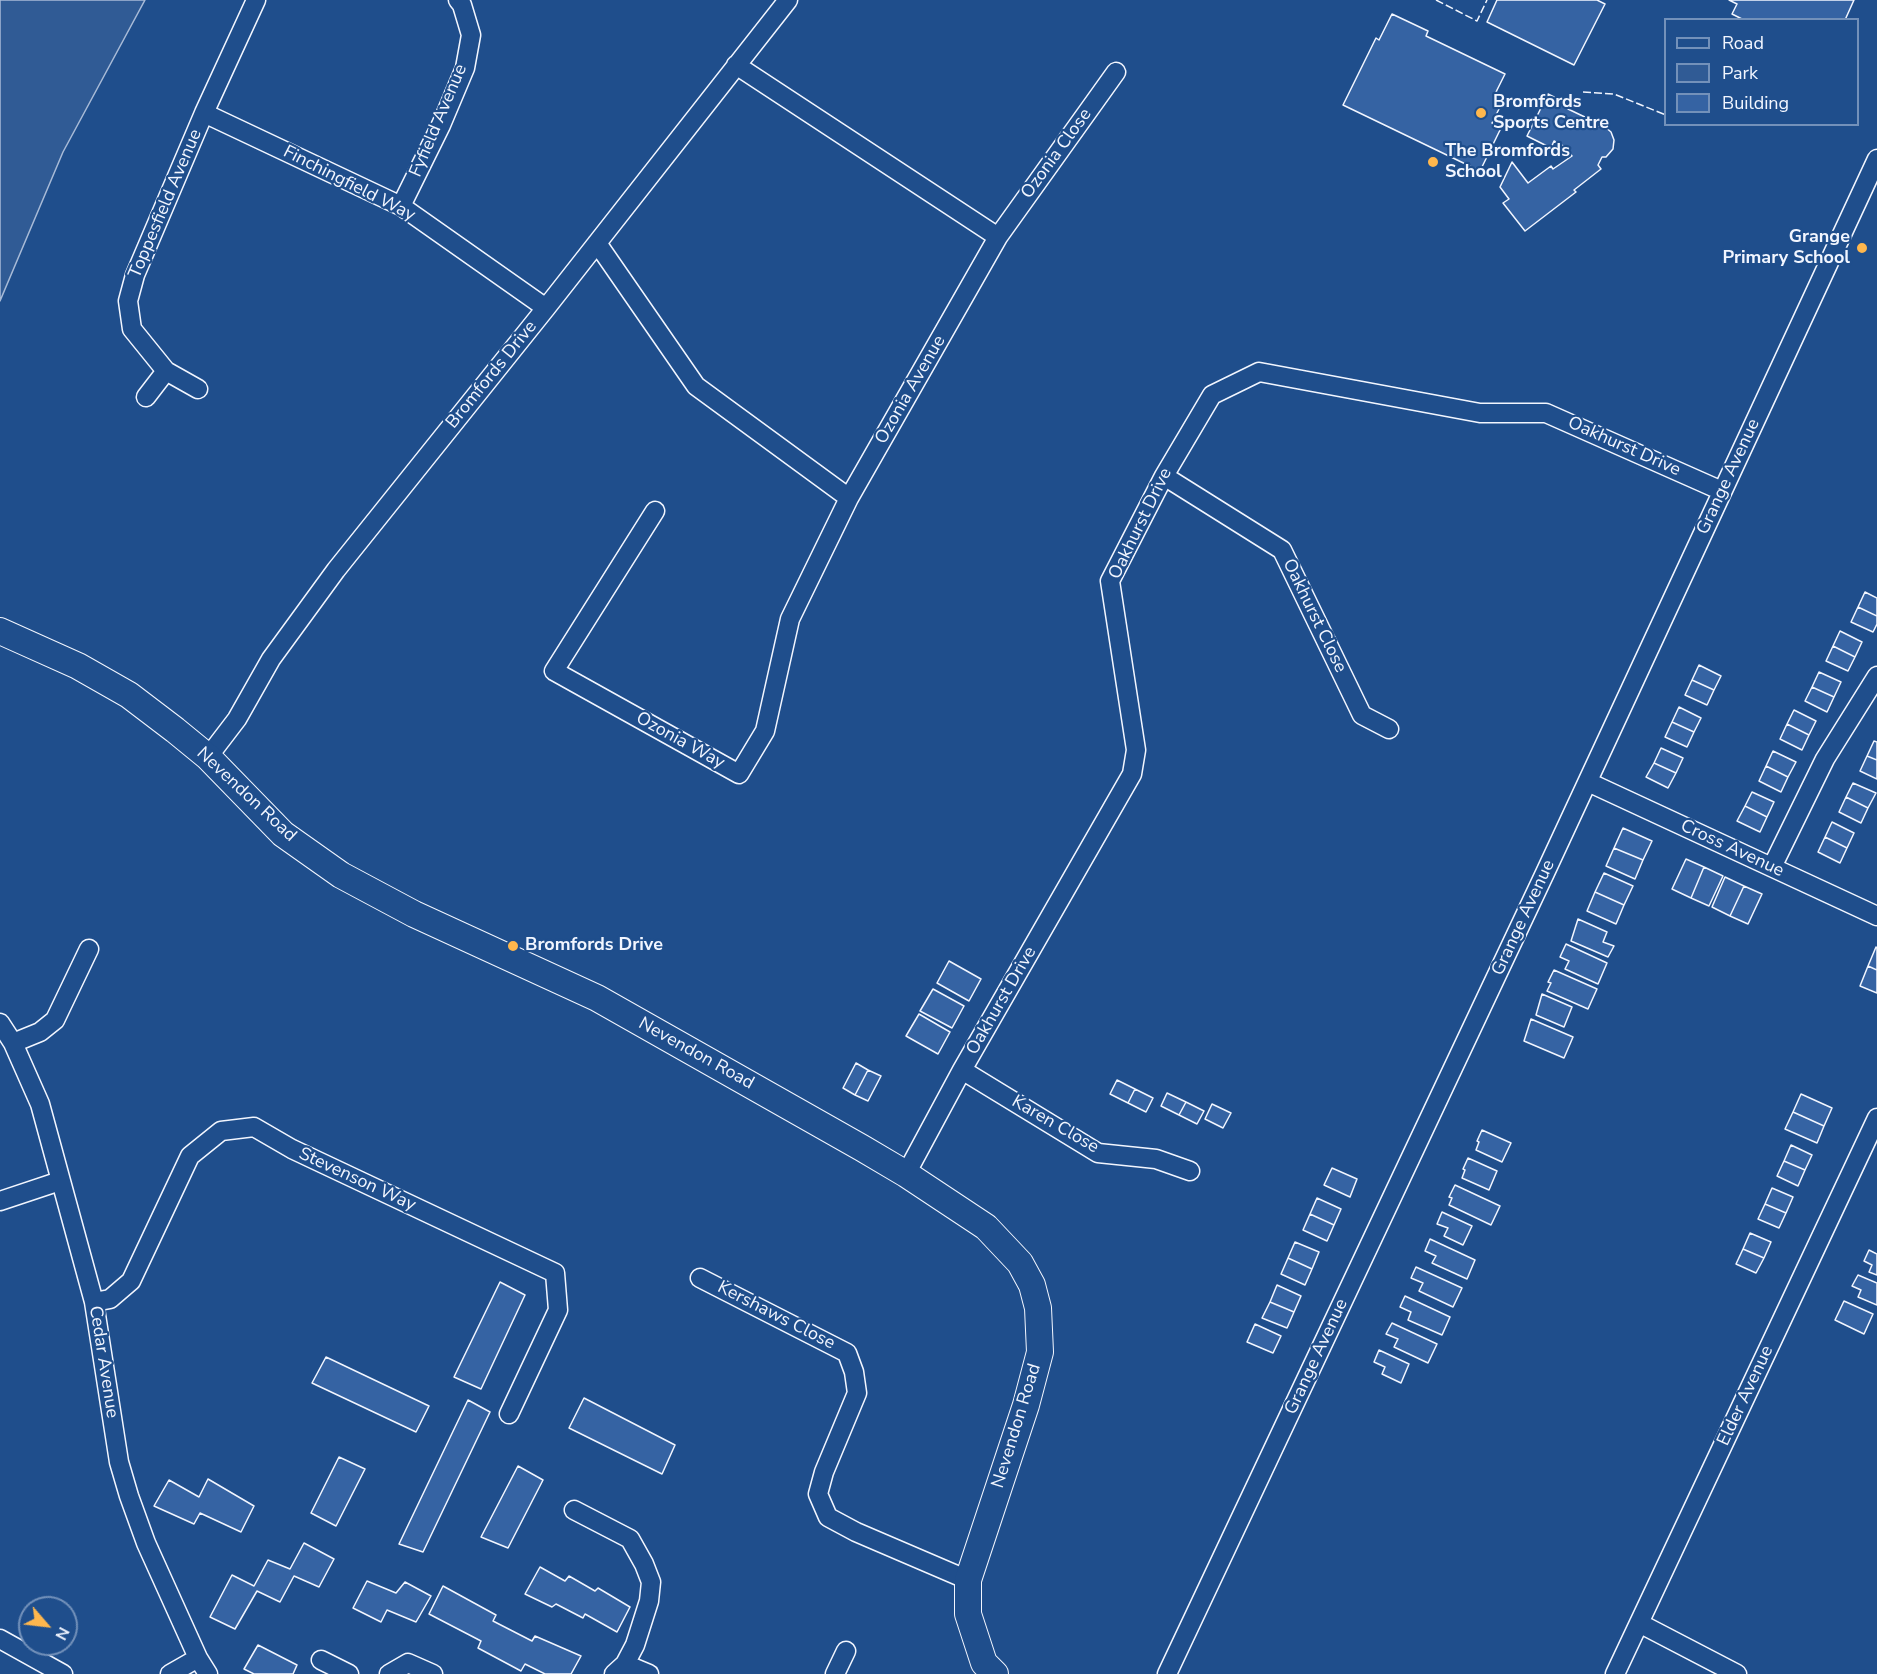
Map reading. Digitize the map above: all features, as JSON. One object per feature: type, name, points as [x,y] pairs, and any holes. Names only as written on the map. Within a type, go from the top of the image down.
[{"type":"street","name":"Toppesfield Avenue","points":[[198,389],[166,371],[132,329],[128,300],[135,275],[204,113],[256,0]]},
{"type":"street","name":"Fyfield Avenue","points":[[401,206],[441,125],[465,68],[471,35],[462,5],[458,0]]},
{"type":"street","name":"Bromfords Drive","points":[[208,757],[237,719],[271,659],[336,570],[788,0]]},
{"type":"street","points":[[736,64],[998,237]]},
{"type":"street","name":"Ozonia Close","points":[[998,237],[1116,72]]},
{"type":"street","name":"Finchingfield Way","points":[[204,113],[401,206],[546,308]]},
{"type":"street","name":"Grange Avenue","points":[[1167,1674],[1588,782],[1877,159]]},
{"type":"street","name":"Ozonia Avenue","points":[[849,498],[998,237]]},
{"type":"street","points":[[597,243],[696,386],[849,498]]},
{"type":"street","points":[[146,397],[166,371]]},
{"type":"street","name":"Oakhurst Drive","points":[[906,1174],[962,1070],[1132,774],[1136,750],[1110,581],[1164,476],[1212,395],[1259,372],[1480,413],[1546,413],[1722,491]]},
{"type":"street","name":"Oakhurst Close","points":[[1164,476],[1282,550],[1362,715],[1389,729]]},
{"type":"street","name":"Ozonia Way","points":[[655,511],[554,671],[740,774],[765,731],[790,619],[849,498]]},
{"type":"street","name":"Nevendon Road","points":[[0,631],[68,661],[111,684],[160,718],[208,757],[283,834],[341,874],[414,914],[597,998],[906,1174],[986,1227],[1020,1263],[1032,1285],[1038,1308],[1040,1352],[1026,1405],[968,1580],[968,1614],[984,1664],[995,1674]]},
{"type":"street","points":[[1772,867],[1825,759],[1877,676]]},
{"type":"street","name":"Cross Avenue","points":[[1588,782],[1877,916]]},
{"type":"street","points":[[13,1043],[40,1032],[55,1020],[89,949]]},
{"type":"street","name":"Cedar Avenue","points":[[0,1023],[13,1043],[40,1104],[94,1302],[119,1462],[129,1496],[146,1543],[198,1658],[208,1674]]},
{"type":"street","name":"Karen Close","points":[[962,1070],[1098,1153],[1156,1158],[1190,1171]]},
{"type":"street","name":"Elder Avenue","points":[[1615,1674],[1877,1118]]},
{"type":"street","name":"Stevenson Way","points":[[94,1302],[110,1299],[131,1281],[190,1156],[221,1131],[254,1127],[292,1149],[555,1273],[558,1310],[509,1414]]},
{"type":"street","points":[[0,1201],[60,1181]]},
{"type":"street","name":"Kershaws Close","points":[[700,1278],[847,1353],[854,1372],[857,1393],[824,1472],[818,1494],[828,1517],[856,1532],[968,1580]]},
{"type":"street","points":[[573,1510],[630,1539],[644,1564],[651,1582],[649,1601],[635,1645],[620,1669],[649,1674]]},
{"type":"street","points":[[1640,1623],[1737,1674]]},
{"type":"street","points":[[0,1639],[60,1673]]},
{"type":"street","points":[[835,1674],[846,1651]]},
{"type":"street","points":[[170,1674],[198,1658]]},
{"type":"street","points":[[321,1660],[349,1674]]},
{"type":"street","points":[[389,1674],[408,1663],[433,1674]]},
{"type":"green space","points":[[0,0],[145,0],[63,152],[0,301]]},
{"type":"building","points":[[1497,0],[1597,0],[1605,4],[1574,65],[1487,22]]},
{"type":"building","points":[[1729,0],[1854,0],[1846,18],[1740,18],[1732,14],[1737,4]]},
{"type":"building","points":[[1392,14],[1428,31],[1426,36],[1505,74],[1496,92],[1505,97],[1492,123],[1501,128],[1480,171],[1343,105],[1376,38],[1379,40]]},
{"type":"building","points":[[1548,94],[1570,105],[1568,109],[1589,119],[1586,124],[1604,126],[1611,132],[1614,140],[1613,149],[1606,157],[1602,157],[1598,165],[1601,169],[1574,190],[1576,192],[1525,231],[1503,203],[1509,199],[1500,187],[1512,162],[1528,183],[1551,166],[1553,169],[1572,156],[1565,147],[1554,141],[1551,148],[1527,136]]},
{"type":"building","points":[[1865,592],[1877,598],[1877,616],[1858,607]]},
{"type":"building","points":[[1858,607],[1877,616],[1877,624],[1873,632],[1851,622]]},
{"type":"building","points":[[1840,631],[1862,642],[1855,657],[1833,646]]},
{"type":"building","points":[[1833,646],[1855,657],[1848,671],[1826,661]]},
{"type":"building","points":[[1699,665],[1721,676],[1714,690],[1692,680]]},
{"type":"building","points":[[1819,672],[1841,682],[1834,697],[1812,687]]},
{"type":"building","points":[[1692,680],[1714,690],[1707,705],[1685,695]]},
{"type":"building","points":[[1812,687],[1834,697],[1827,712],[1805,701]]},
{"type":"building","points":[[1679,707],[1701,718],[1694,732],[1672,722]]},
{"type":"building","points":[[1794,710],[1816,721],[1809,735],[1787,724]]},
{"type":"building","points":[[1672,722],[1694,732],[1687,747],[1665,737]]},
{"type":"building","points":[[1787,724],[1809,735],[1802,750],[1780,739]]},
{"type":"building","points":[[1874,741],[1877,742],[1877,760],[1867,756]]},
{"type":"building","points":[[1661,748],[1683,758],[1676,773],[1654,763]]},
{"type":"building","points":[[1773,751],[1796,762],[1788,777],[1766,766]]},
{"type":"building","points":[[1867,756],[1877,760],[1877,779],[1860,771]]},
{"type":"building","points":[[1654,763],[1676,773],[1668,788],[1646,777]]},
{"type":"building","points":[[1766,766],[1788,777],[1781,792],[1759,781]]},
{"type":"building","points":[[1853,783],[1876,793],[1868,808],[1846,797]]},
{"type":"building","points":[[1752,792],[1774,802],[1767,817],[1745,806]]},
{"type":"building","points":[[1846,797],[1868,808],[1861,823],[1839,812]]},
{"type":"building","points":[[1745,806],[1767,817],[1760,832],[1737,821]]},
{"type":"building","points":[[1832,822],[1854,833],[1847,848],[1825,837]]},
{"type":"building","points":[[1623,828],[1652,841],[1643,860],[1614,848]]},
{"type":"building","points":[[1825,837],[1847,848],[1840,863],[1818,852]]},
{"type":"building","points":[[1614,848],[1643,860],[1635,879],[1606,866]]},
{"type":"building","points":[[1686,859],[1704,867],[1691,898],[1672,889]]},
{"type":"building","points":[[1704,867],[1723,876],[1709,906],[1691,898]]},
{"type":"building","points":[[1604,873],[1633,886],[1624,905],[1595,892]]},
{"type":"building","points":[[1725,877],[1744,886],[1730,916],[1712,907]]},
{"type":"building","points":[[1744,886],[1762,894],[1748,924],[1730,916]]},
{"type":"building","points":[[1595,892],[1624,905],[1616,924],[1587,911]]},
{"type":"building","points":[[1578,919],[1607,932],[1603,942],[1614,946],[1608,957],[1571,941]]},
{"type":"building","points":[[1566,944],[1607,963],[1598,984],[1565,969],[1569,961],[1560,957]]},
{"type":"building","points":[[1877,948],[1877,970],[1868,966]]},
{"type":"building","points":[[949,961],[981,979],[969,1001],[937,983]]},
{"type":"building","points":[[1868,966],[1877,970],[1877,993],[1860,986]]},
{"type":"building","points":[[1554,970],[1597,989],[1588,1009],[1547,991],[1551,983],[1548,982]]},
{"type":"building","points":[[933,989],[964,1006],[952,1028],[920,1011]]},
{"type":"building","points":[[1542,994],[1572,1007],[1564,1027],[1536,1015]]},
{"type":"building","points":[[919,1014],[950,1032],[938,1054],[906,1036]]},
{"type":"building","points":[[1531,1019],[1573,1037],[1564,1058],[1524,1041]]},
{"type":"building","points":[[856,1063],[868,1070],[855,1095],[843,1088]]},
{"type":"building","points":[[868,1070],[881,1076],[868,1101],[855,1095]]},
{"type":"building","points":[[1117,1080],[1135,1089],[1128,1103],[1110,1094]]},
{"type":"building","points":[[1135,1089],[1153,1098],[1146,1112],[1128,1103]]},
{"type":"building","points":[[1167,1093],[1186,1102],[1179,1115],[1161,1106]]},
{"type":"building","points":[[1801,1094],[1832,1108],[1824,1126],[1793,1112]]},
{"type":"building","points":[[1186,1102],[1204,1111],[1197,1124],[1179,1115]]},
{"type":"building","points":[[1212,1104],[1231,1113],[1223,1128],[1205,1119]]},
{"type":"building","points":[[1793,1112],[1824,1126],[1817,1143],[1785,1129]]},
{"type":"building","points":[[1482,1130],[1511,1143],[1502,1162],[1476,1150]]},
{"type":"building","points":[[1791,1145],[1812,1155],[1805,1170],[1784,1161]]},
{"type":"building","points":[[1468,1158],[1497,1171],[1489,1190],[1462,1178]]},
{"type":"building","points":[[1784,1161],[1805,1170],[1798,1186],[1777,1176]]},
{"type":"building","points":[[1332,1168],[1357,1179],[1350,1197],[1324,1185]]},
{"type":"building","points":[[1455,1185],[1500,1206],[1491,1225],[1449,1205],[1452,1198],[1449,1197]]},
{"type":"building","points":[[1772,1188],[1793,1197],[1786,1213],[1765,1204]]},
{"type":"building","points":[[1317,1198],[1341,1209],[1334,1225],[1310,1214]]},
{"type":"building","points":[[1765,1204],[1786,1213],[1779,1228],[1758,1219]]},
{"type":"building","points":[[1442,1212],[1472,1226],[1463,1245],[1444,1236],[1448,1228],[1437,1224]]},
{"type":"building","points":[[1310,1214],[1334,1225],[1327,1241],[1303,1230]]},
{"type":"building","points":[[1750,1233],[1771,1242],[1764,1258],[1743,1249]]},
{"type":"building","points":[[1430,1239],[1475,1260],[1467,1279],[1432,1263],[1436,1256],[1425,1251]]},
{"type":"building","points":[[1295,1242],[1319,1252],[1312,1269],[1288,1258]]},
{"type":"building","points":[[1743,1249],[1764,1258],[1756,1273],[1736,1264]]},
{"type":"building","points":[[1869,1250],[1877,1254],[1877,1275],[1869,1272],[1872,1265],[1864,1261]]},
{"type":"building","points":[[1288,1258],[1312,1269],[1305,1285],[1281,1274]]},
{"type":"building","points":[[1416,1267],[1462,1288],[1453,1307],[1419,1291],[1423,1283],[1411,1278]]},
{"type":"building","points":[[1858,1275],[1877,1283],[1877,1305],[1858,1297],[1861,1290],[1852,1286]]},
{"type":"building","points":[[500,1282],[525,1295],[481,1389],[454,1377]]},
{"type":"building","points":[[1277,1285],[1301,1296],[1294,1312],[1270,1302]]},
{"type":"building","points":[[1405,1296],[1450,1317],[1442,1335],[1408,1320],[1411,1312],[1400,1307]]},
{"type":"building","points":[[1844,1301],[1873,1314],[1864,1334],[1835,1320]]},
{"type":"building","points":[[1270,1302],[1294,1312],[1287,1328],[1262,1318]]},
{"type":"building","points":[[1392,1323],[1437,1344],[1428,1363],[1394,1347],[1398,1339],[1386,1334]]},
{"type":"building","points":[[1255,1324],[1281,1336],[1273,1353],[1247,1342]]},
{"type":"building","points":[[1379,1350],[1409,1364],[1401,1383],[1382,1374],[1385,1367],[1374,1362]]},
{"type":"building","points":[[326,1357],[429,1406],[416,1432],[312,1383]]},
{"type":"building","points":[[584,1398],[675,1445],[662,1474],[569,1428]]},
{"type":"building","points":[[468,1400],[490,1412],[423,1552],[399,1544]]},
{"type":"building","points":[[339,1457],[365,1469],[336,1526],[311,1513]]},
{"type":"building","points":[[518,1466],[543,1480],[508,1548],[481,1537]]},
{"type":"building","points":[[208,1479],[254,1506],[241,1532],[200,1513],[194,1524],[154,1506],[169,1480],[199,1497]]},
{"type":"building","points":[[304,1543],[334,1559],[319,1587],[294,1576],[280,1602],[257,1591],[235,1629],[210,1617],[232,1575],[254,1586],[268,1560],[290,1569]]},
{"type":"building","points":[[540,1567],[565,1581],[569,1576],[595,1591],[598,1588],[630,1607],[617,1632],[585,1614],[583,1618],[556,1604],[552,1607],[525,1594]]},
{"type":"building","points":[[367,1581],[396,1593],[405,1582],[431,1596],[416,1622],[387,1610],[381,1622],[353,1608]]},
{"type":"building","points":[[443,1586],[496,1615],[493,1621],[532,1641],[535,1636],[581,1656],[571,1674],[545,1674],[525,1664],[521,1671],[478,1648],[481,1641],[429,1614]]},
{"type":"building","points":[[258,1645],[297,1665],[293,1674],[254,1674],[244,1669]]},
{"type":"fence","points":[[1436,0],[1477,21],[1487,0]]},
{"type":"fence","points":[[1583,92],[1614,94],[1664,114]]},
{"type":"place","name":"Bromfords Sports Centre","points":[[1481,113]]},
{"type":"place","name":"The Bromfords School","points":[[1433,162]]},
{"type":"place","name":"Grange Primary School","points":[[1862,248]]},
{"type":"place","name":"Bromfords Drive","points":[[513,946]]}]
